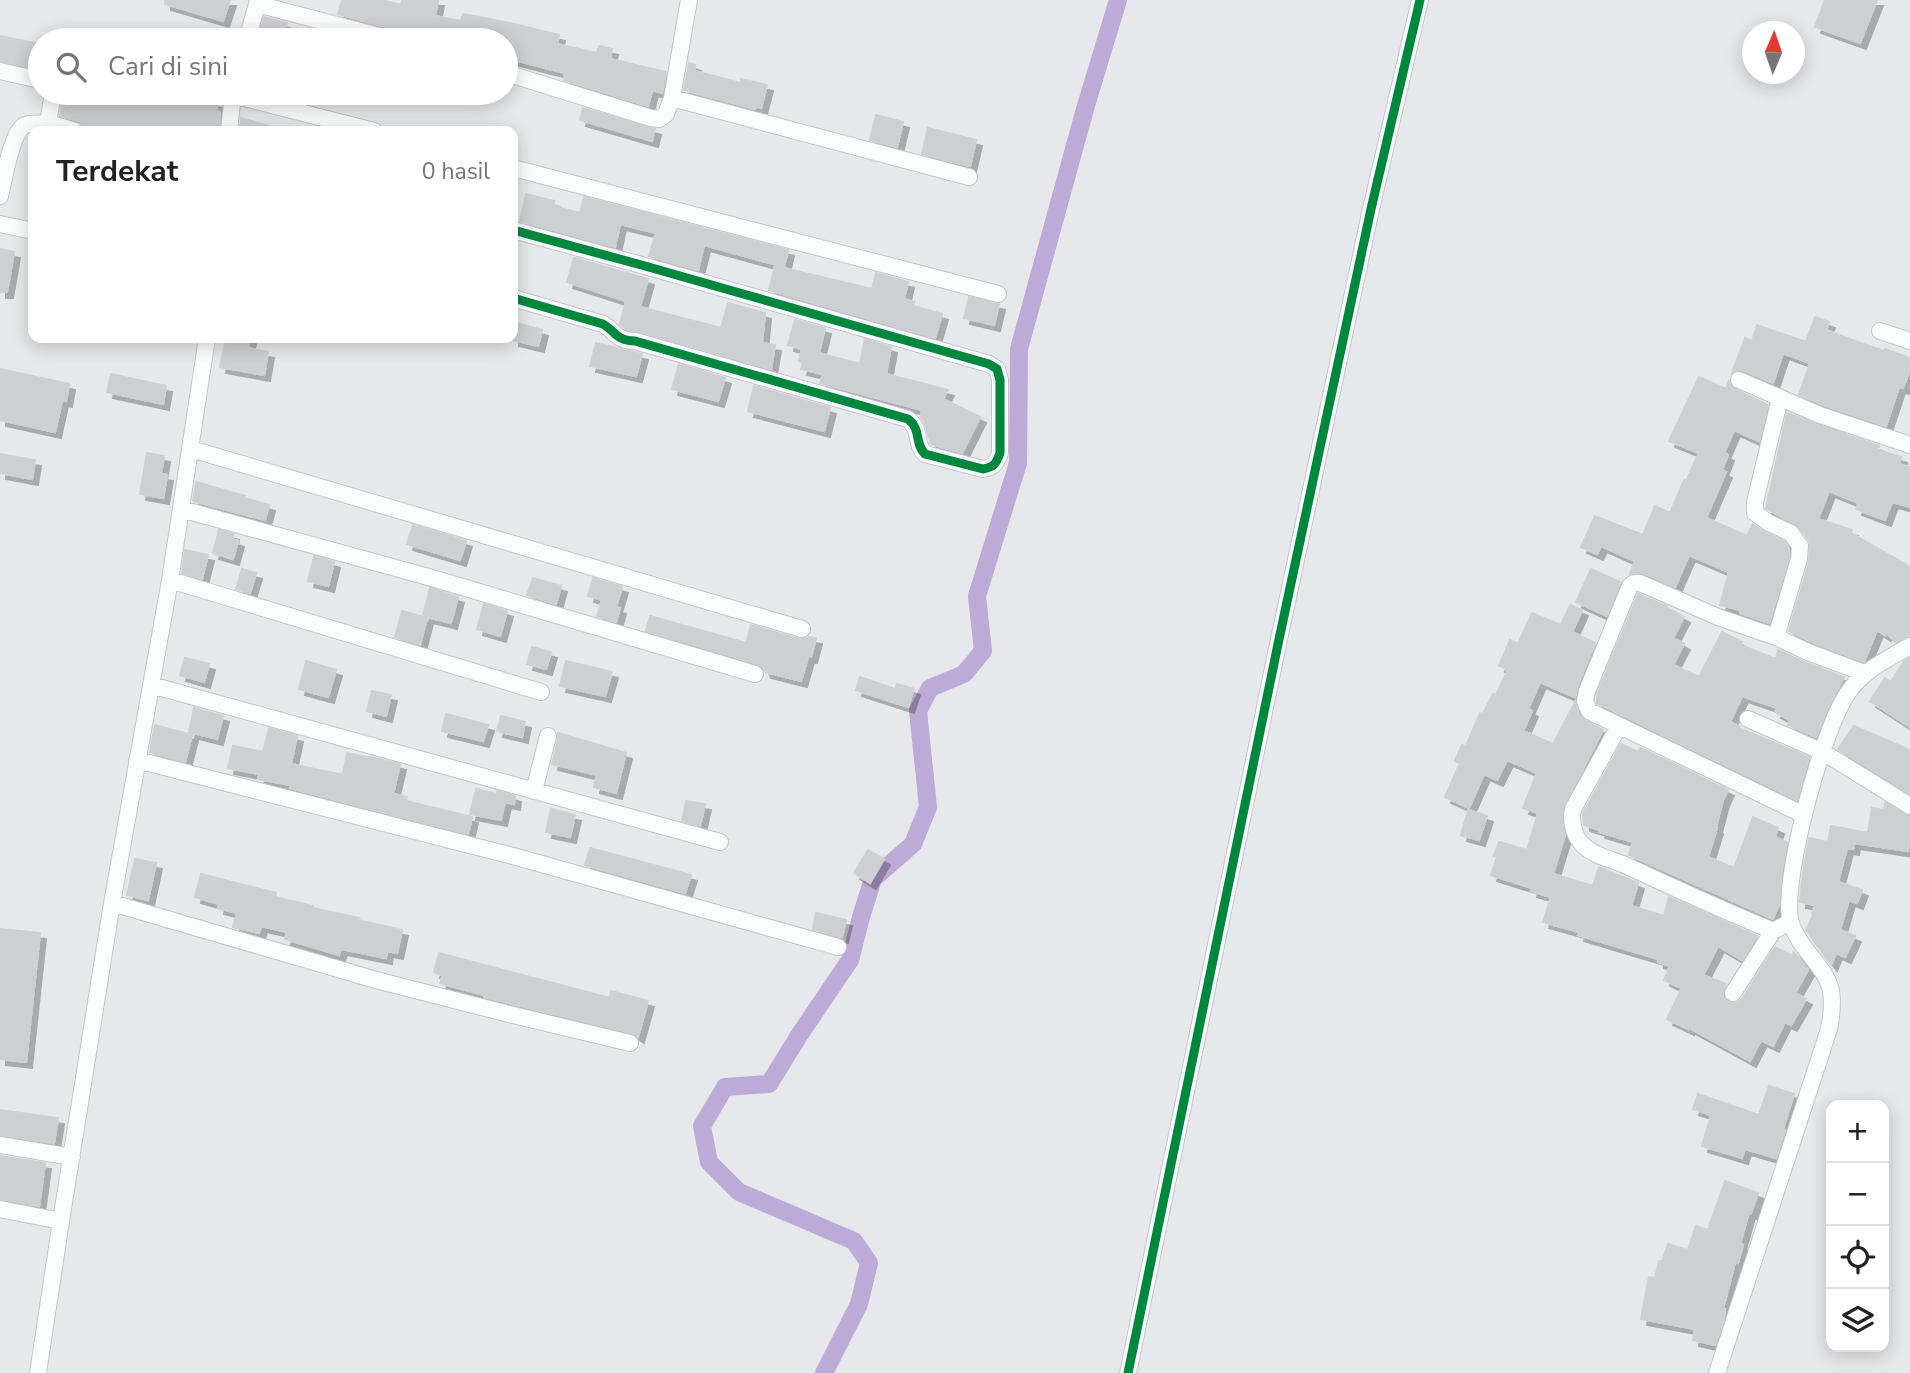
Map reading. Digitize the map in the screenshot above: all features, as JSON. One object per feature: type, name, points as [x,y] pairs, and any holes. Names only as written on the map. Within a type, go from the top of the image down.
[{"type":"street","points":[[518,77],[659,119],[666,114],[671,98],[689,0]]},
{"type":"street","points":[[1128,1373],[1278,644],[1371,209],[1420,0]]},
{"type":"street","points":[[250,28],[257,2],[351,28]]},
{"type":"street","points":[[0,71],[28,77]]},
{"type":"street","points":[[671,98],[969,177]]},
{"type":"street","points":[[48,123],[51,105]]},
{"type":"street","points":[[229,126],[230,105]]},
{"type":"street","points":[[275,105],[355,126]]},
{"type":"street","points":[[0,196],[18,132],[25,125],[48,123],[58,126]]},
{"type":"street","points":[[518,169],[998,295]]},
{"type":"street","points":[[0,224],[28,230]]},
{"type":"street","points":[[518,231],[989,364],[997,369],[1000,380],[1000,453],[996,464],[983,469],[925,454],[920,447],[917,429],[908,419],[635,341],[626,341],[603,324],[518,299]]},
{"type":"street","points":[[1880,331],[1910,341]]},
{"type":"street","points":[[38,1373],[53,1219],[63,1155],[170,580],[206,343]]},
{"type":"street","points":[[1739,380],[1819,415],[1910,445]]},
{"type":"street","points":[[1776,637],[1799,559],[1800,546],[1791,533],[1755,513],[1755,502],[1780,398]]},
{"type":"street","points":[[191,449],[802,629]]},
{"type":"street","points":[[181,509],[445,581],[755,674]]},
{"type":"street","points":[[170,580],[541,692]]},
{"type":"street","points":[[1804,815],[1589,711],[1585,701],[1587,691],[1630,586],[1640,583],[1718,617],[1864,673]]},
{"type":"street","points":[[1717,1373],[1832,1013],[1830,985],[1790,922],[1788,897],[1804,815],[1832,721],[1847,693],[1864,673],[1910,646]]},
{"type":"street","points":[[151,685],[720,842]]},
{"type":"street","points":[[1748,719],[1823,752],[1910,806]]},
{"type":"street","points":[[1619,726],[1573,809],[1573,828],[1581,844],[1596,854],[1773,931]]},
{"type":"street","points":[[534,791],[548,736]]},
{"type":"street","points":[[137,760],[513,856],[838,947]]},
{"type":"street","points":[[112,903],[376,980],[629,1043]]},
{"type":"street","points":[[1733,993],[1773,931],[1790,922]]},
{"type":"street","points":[[0,1145],[63,1155]]},
{"type":"street","points":[[0,1209],[53,1219]]},
{"type":"building","points":[[165,0],[230,0],[223,21],[165,4]]},
{"type":"building","points":[[342,0],[382,0],[401,5],[402,0],[438,0],[435,16],[461,21],[463,14],[559,35],[557,44],[597,53],[599,46],[612,49],[610,59],[666,72],[662,93],[652,90],[648,106],[564,80],[565,73],[518,61],[518,28],[390,28],[338,14]]},
{"type":"building","points":[[1825,0],[1877,0],[1860,43],[1815,27]]},
{"type":"building","points":[[264,17],[287,23],[286,28],[261,28]]},
{"type":"building","points":[[0,36],[28,42],[28,67],[0,61]]},
{"type":"building","points":[[689,63],[695,65],[694,71],[741,83],[741,79],[767,85],[761,108],[755,109],[684,90]]},
{"type":"building","points":[[62,105],[217,105],[216,111],[220,112],[219,126],[84,126],[79,121],[60,116]]},
{"type":"building","points":[[583,108],[655,129],[652,141],[580,120]]},
{"type":"building","points":[[876,115],[903,122],[897,147],[870,140]]},
{"type":"building","points":[[241,118],[269,126],[240,126]]},
{"type":"building","points":[[928,128],[976,140],[970,166],[922,154]]},
{"type":"building","points":[[526,194],[554,201],[553,206],[580,213],[584,197],[788,250],[784,267],[704,245],[698,270],[649,256],[656,233],[620,224],[615,247],[520,221]]},
{"type":"building","points":[[0,249],[14,252],[7,292],[0,292]]},
{"type":"building","points":[[574,258],[648,279],[640,307],[721,328],[728,303],[765,313],[762,343],[775,345],[771,369],[626,329],[620,324],[626,301],[567,282]]},
{"type":"building","points":[[775,266],[872,289],[876,273],[908,282],[904,299],[914,302],[913,306],[942,314],[935,338],[769,290]]},
{"type":"building","points":[[969,297],[999,304],[994,325],[964,318]]},
{"type":"building","points":[[1815,317],[1829,322],[1826,330],[1910,358],[1910,369],[1903,388],[1899,387],[1886,426],[1799,395],[1810,363],[1783,353],[1773,383],[1743,370],[1732,373],[1745,338],[1752,341],[1757,325],[1806,342]]},
{"type":"building","points":[[795,320],[825,328],[819,353],[860,364],[865,339],[891,347],[886,374],[948,390],[943,399],[980,417],[962,453],[931,444],[921,417],[922,410],[820,383],[823,374],[801,369],[803,362],[799,361],[802,349],[788,345]]},
{"type":"building","points":[[518,323],[542,330],[538,346],[518,341]]},
{"type":"building","points":[[225,343],[249,343],[248,348],[268,352],[264,375],[220,367]]},
{"type":"building","points":[[596,343],[642,354],[636,376],[590,366]]},
{"type":"building","points":[[679,364],[725,378],[718,401],[672,389]]},
{"type":"building","points":[[0,369],[69,384],[66,401],[62,400],[55,432],[0,420]]},
{"type":"building","points":[[111,374],[166,386],[163,404],[107,392]]},
{"type":"building","points":[[1699,377],[1726,389],[1729,381],[1734,389],[1768,405],[1759,441],[1734,430],[1724,453],[1728,455],[1722,470],[1726,472],[1706,518],[1747,536],[1753,524],[1765,533],[1784,541],[1789,549],[1769,623],[1740,613],[1740,610],[1720,605],[1729,572],[1689,555],[1675,587],[1644,573],[1630,574],[1635,561],[1601,546],[1597,554],[1581,547],[1595,516],[1643,535],[1655,506],[1670,513],[1699,453],[1669,441]]},
{"type":"building","points":[[754,386],[830,408],[824,431],[748,411]]},
{"type":"building","points":[[1787,413],[1879,446],[1877,450],[1901,457],[1899,464],[1910,467],[1910,507],[1892,502],[1885,520],[1856,509],[1859,503],[1829,491],[1818,519],[1852,530],[1851,533],[1910,567],[1910,636],[1896,642],[1886,633],[1885,635],[1877,630],[1864,662],[1789,631],[1809,562],[1809,540],[1799,527],[1766,508]]},
{"type":"building","points":[[147,453],[164,456],[161,474],[167,475],[163,498],[140,494]]},
{"type":"building","points":[[0,454],[35,460],[32,479],[0,473]]},
{"type":"building","points":[[196,482],[269,505],[265,520],[193,501]]},
{"type":"building","points":[[413,525],[466,541],[460,560],[407,544]]},
{"type":"building","points":[[219,530],[233,534],[232,539],[238,541],[233,559],[213,553]]},
{"type":"building","points":[[185,550],[208,555],[202,579],[182,573]]},
{"type":"building","points":[[314,556],[334,562],[328,586],[308,581]]},
{"type":"building","points":[[242,569],[256,573],[250,593],[236,589]]},
{"type":"building","points":[[1591,569],[1620,582],[1607,616],[1576,602]]},
{"type":"building","points":[[533,578],[561,586],[556,604],[527,595]]},
{"type":"building","points":[[593,578],[622,587],[616,607],[620,608],[616,622],[597,616],[602,600],[588,596]]},
{"type":"building","points":[[430,588],[458,597],[451,623],[423,616]]},
{"type":"building","points":[[1638,594],[1684,617],[1673,638],[1684,644],[1673,665],[1699,677],[1722,632],[1742,642],[1740,645],[1776,659],[1778,650],[1844,677],[1816,737],[1788,725],[1790,720],[1775,712],[1777,708],[1742,696],[1730,722],[1809,757],[1797,800],[1597,703],[1597,694]]},
{"type":"building","points":[[484,604],[507,611],[500,636],[477,629]]},
{"type":"building","points":[[1570,605],[1582,610],[1572,632],[1595,643],[1575,697],[1540,682],[1528,709],[1532,711],[1523,731],[1553,744],[1575,702],[1579,715],[1584,720],[1603,730],[1563,807],[1565,835],[1553,874],[1593,886],[1599,867],[1638,883],[1631,906],[1664,916],[1669,897],[1757,936],[1742,960],[1718,946],[1703,975],[1726,984],[1723,997],[1732,1003],[1742,999],[1775,947],[1792,956],[1794,952],[1808,970],[1795,993],[1806,999],[1791,1025],[1785,1022],[1773,1046],[1761,1040],[1750,1061],[1688,1027],[1667,1019],[1682,988],[1664,980],[1670,966],[1658,962],[1658,959],[1543,922],[1551,897],[1491,875],[1499,842],[1527,850],[1538,813],[1523,808],[1537,773],[1507,760],[1497,780],[1484,774],[1469,808],[1445,797],[1460,763],[1455,761],[1462,745],[1466,746],[1480,713],[1483,714],[1493,694],[1496,695],[1508,669],[1499,666],[1510,640],[1518,644],[1532,613],[1561,625]]},
{"type":"building","points":[[402,611],[427,618],[420,645],[395,637]]},
{"type":"building","points":[[650,616],[746,643],[751,625],[799,639],[816,638],[801,681],[765,672],[758,664],[646,631]]},
{"type":"building","points":[[532,647],[551,652],[546,669],[527,664]]},
{"type":"building","points":[[185,658],[209,664],[204,682],[180,675]]},
{"type":"building","points":[[1910,658],[1910,727],[1870,701],[1885,678],[1891,682],[1904,661]]},
{"type":"building","points":[[306,661],[336,670],[328,697],[299,689]]},
{"type":"building","points":[[566,661],[612,672],[605,696],[560,686]]},
{"type":"building","points":[[860,677],[895,689],[897,684],[914,689],[908,707],[856,690]]},
{"type":"building","points":[[372,691],[391,695],[386,716],[367,711]]},
{"type":"building","points":[[194,708],[223,716],[217,739],[189,732]]},
{"type":"building","points":[[446,714],[488,725],[483,741],[442,731]]},
{"type":"building","points":[[501,716],[525,722],[522,737],[497,731]]},
{"type":"building","points":[[155,725],[192,735],[185,762],[150,752]]},
{"type":"building","points":[[1854,726],[1910,750],[1910,794],[1838,749]]},
{"type":"building","points":[[269,728],[297,736],[291,764],[343,775],[347,753],[400,764],[393,794],[407,797],[406,801],[472,817],[468,834],[290,788],[291,785],[258,779],[259,774],[228,768],[233,746],[263,752]]},
{"type":"building","points":[[558,733],[626,753],[616,793],[594,787],[597,775],[552,764]]},
{"type":"building","points":[[1621,744],[1638,752],[1641,748],[1728,790],[1708,857],[1734,868],[1753,817],[1778,828],[1775,837],[1787,842],[1779,904],[1773,919],[1629,855],[1633,842],[1584,825],[1583,813]]},
{"type":"building","points":[[476,789],[515,796],[514,804],[505,802],[501,820],[470,814]]},
{"type":"building","points":[[686,801],[705,804],[700,826],[682,821]]},
{"type":"building","points":[[1885,803],[1910,816],[1908,851],[1854,843],[1853,849],[1847,848],[1838,882],[1862,890],[1857,903],[1849,900],[1840,930],[1855,936],[1845,957],[1836,953],[1831,965],[1806,930],[1815,905],[1800,902],[1809,838],[1828,842],[1831,826],[1868,833],[1872,808],[1884,810]]},
{"type":"building","points":[[551,809],[575,815],[570,837],[546,832]]},
{"type":"building","points":[[1468,810],[1487,816],[1479,840],[1461,835]]},
{"type":"building","points":[[590,848],[691,875],[685,893],[585,865]]},
{"type":"building","points":[[868,850],[884,859],[870,883],[854,873]]},
{"type":"building","points":[[135,859],[156,863],[148,900],[127,895]]},
{"type":"building","points":[[201,874],[276,893],[275,897],[313,908],[402,930],[397,953],[387,951],[386,958],[341,949],[339,955],[285,939],[287,932],[261,926],[259,933],[233,927],[237,913],[195,897]]},
{"type":"building","points":[[816,913],[846,920],[842,937],[813,929]]},
{"type":"building","points":[[0,929],[40,933],[26,1062],[0,1059]]},
{"type":"building","points":[[439,953],[610,998],[611,991],[648,1001],[638,1037],[632,1033],[484,997],[440,983],[443,975],[434,972]]},
{"type":"building","points":[[1769,1086],[1794,1094],[1776,1158],[1745,1149],[1742,1158],[1702,1146],[1711,1115],[1693,1109],[1698,1094],[1759,1115]]},
{"type":"building","points":[[0,1110],[58,1118],[54,1143],[0,1135]]},
{"type":"building","points":[[0,1156],[45,1163],[39,1206],[0,1199]]},
{"type":"building","points":[[1725,1181],[1758,1193],[1751,1213],[1749,1212],[1740,1244],[1743,1245],[1738,1263],[1735,1262],[1723,1309],[1724,1319],[1715,1345],[1693,1340],[1695,1329],[1641,1319],[1649,1277],[1655,1278],[1659,1261],[1662,1262],[1668,1244],[1688,1250],[1696,1226],[1708,1230]]},
{"type":"waterway","points":[[824,1373],[859,1304],[869,1263],[854,1241],[739,1192],[709,1162],[702,1126],[725,1087],[769,1084],[850,960],[873,879],[913,844],[928,807],[918,711],[930,688],[964,674],[983,651],[977,596],[1018,463],[1019,349],[1118,0]]},
{"type":"cycle path","points":[[1128,1373],[1278,644],[1371,209],[1420,0]]},
{"type":"cycle path","points":[[518,231],[989,364],[997,369],[1000,380],[1000,453],[994,464],[983,469],[925,454],[915,428],[908,419],[624,339],[603,324],[518,299]]}]
